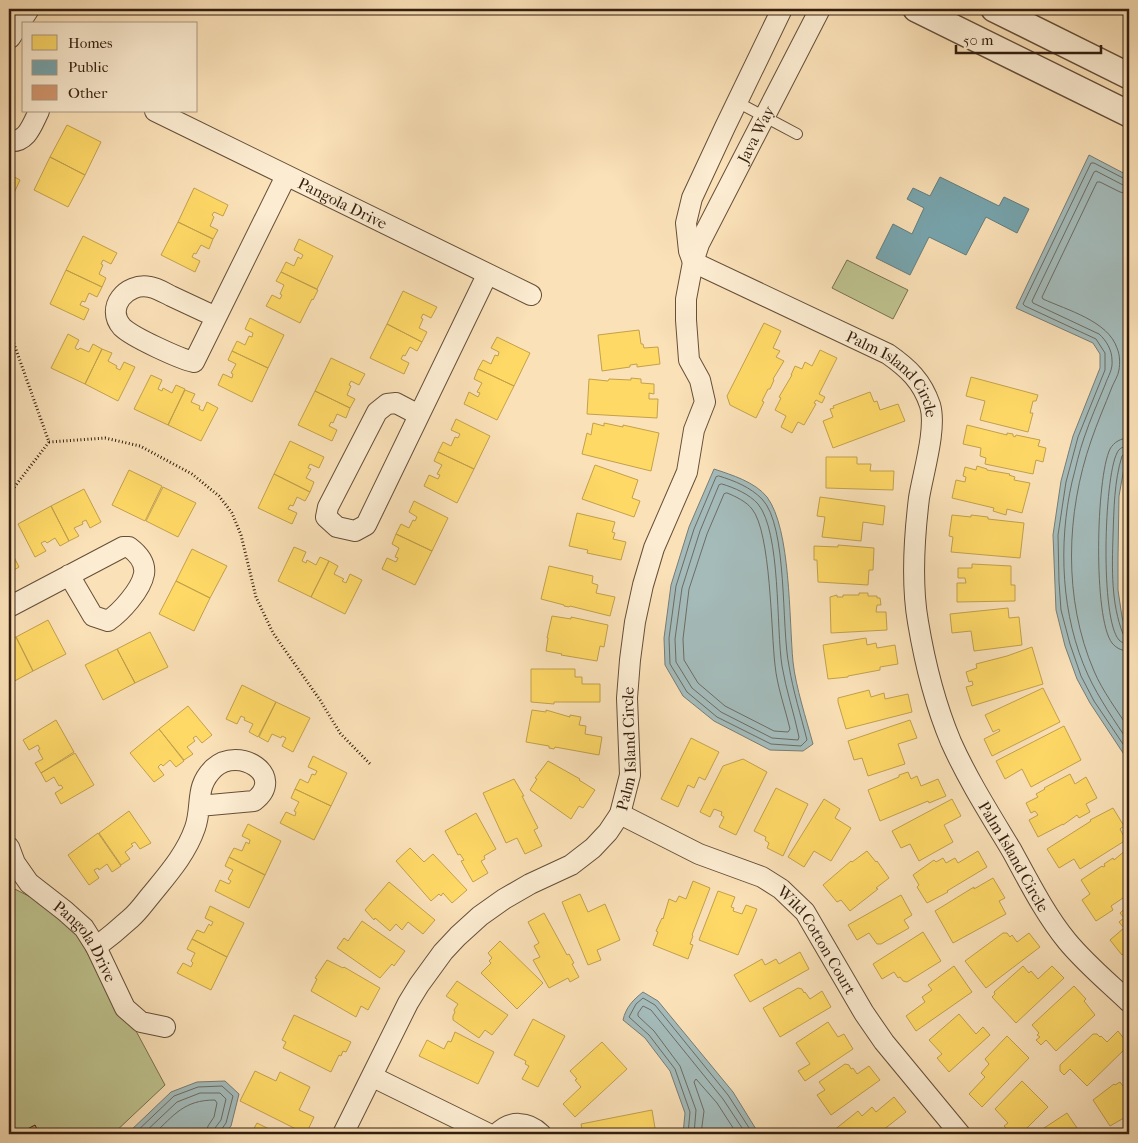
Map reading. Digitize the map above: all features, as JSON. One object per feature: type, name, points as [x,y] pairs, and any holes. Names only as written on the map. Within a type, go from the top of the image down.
[{"type":"street","points":[[23,22],[30,9]]},
{"type":"street","name":"Palm Island Circle","points":[[344,1134],[412,997],[443,952],[480,916],[504,899],[530,884],[571,865],[593,848],[608,832],[620,814],[630,775],[628,698],[635,622],[654,548],[686,472],[694,430],[705,402],[700,380],[689,360],[686,299],[693,262],[689,251],[686,223],[692,198],[782,9]]},
{"type":"street","name":"Java Way","points":[[693,262],[699,244],[820,9]]},
{"type":"street","points":[[916,9],[1129,114]]},
{"type":"street","points":[[994,9],[1129,76]]},
{"type":"street","points":[[14,40],[22,24]]},
{"type":"street","points":[[9,141],[22,139],[28,134],[39,112]]},
{"type":"street","name":"Pangola Drive","points":[[157,112],[530,296]]},
{"type":"street","points":[[216,318],[151,287],[136,286],[127,290],[120,299],[116,314],[122,326],[145,341],[184,360],[194,362],[216,318],[286,176]]},
{"type":"street","name":"Palm Island Circle","points":[[693,262],[888,354],[906,366],[921,385],[930,407],[932,431],[918,507],[914,544],[915,595],[927,671],[942,720],[963,767],[1049,916],[1086,963],[1129,1002]]},
{"type":"street","points":[[419,415],[396,403],[387,404],[377,412],[328,507],[326,517],[337,527],[355,531],[366,525],[488,275]]},
{"type":"street","points":[[9,608],[69,576]]},
{"type":"street","points":[[96,947],[132,917],[177,864],[196,827],[199,806]]},
{"type":"street","name":"Wild Cotton Court","points":[[620,814],[699,854],[762,876],[781,889],[804,912],[864,1013],[884,1042],[960,1134]]},
{"type":"street","name":"Pangola Drive","points":[[9,847],[15,863],[28,883],[80,924],[96,947],[125,1008],[141,1022],[165,1027]]},
{"type":"street","points":[[373,1076],[489,1134]]},
{"type":"street","points":[[497,1134],[509,1125],[518,1123],[528,1124],[541,1134]]},
{"type":"lane","points":[[737,102],[797,134]]},
{"type":"path","points":[[9,330],[49,442]]},
{"type":"path","points":[[9,494],[49,442],[105,438],[140,446],[192,474],[219,496],[232,513],[241,535],[256,597],[273,632],[320,700],[340,733],[370,764]]},
{"type":"green space","points":[[847,260],[908,290],[893,319],[832,288]]},
{"type":"green space","points":[[9,886],[77,921],[165,1085],[113,1134],[9,1134]]},
{"type":"water","points":[[1089,155],[1129,176],[1129,449],[1119,496],[1118,590],[1122,617],[1129,640],[1129,762],[1090,703],[1077,679],[1065,646],[1056,610],[1053,535],[1061,481],[1073,436],[1100,368],[1100,354],[1093,343],[1016,308]]},
{"type":"water","points":[[714,469],[743,480],[762,492],[775,512],[781,530],[788,576],[794,672],[813,744],[803,751],[770,750],[714,721],[683,696],[665,665],[664,638],[671,585],[689,527]]},
{"type":"water","points":[[643,992],[658,1001],[733,1092],[759,1134],[683,1134],[685,1113],[670,1071],[645,1038],[623,1020],[630,1004]]},
{"type":"water","points":[[225,1081],[239,1094],[231,1126],[224,1134],[127,1134],[171,1092],[197,1082]]},
{"type":"building: Homes","points":[[67,125],[101,142],[85,175],[50,157]]},
{"type":"building: Homes","points":[[50,157],[85,175],[68,207],[34,190]]},
{"type":"building: Homes","points":[[9,174],[20,180],[9,204]]},
{"type":"building: Homes","points":[[194,188],[228,205],[223,216],[214,212],[212,215],[214,217],[210,226],[218,230],[213,239],[178,222]]},
{"type":"building: Homes","points":[[178,222],[213,239],[209,249],[201,245],[196,254],[194,253],[192,257],[200,261],[195,272],[161,255]]},
{"type":"building: Homes","points":[[83,236],[117,253],[111,264],[103,260],[101,264],[103,265],[99,274],[106,278],[102,287],[66,270]]},
{"type":"building: Homes","points":[[299,239],[333,256],[317,289],[281,272],[286,262],[294,266],[298,257],[301,259],[303,255],[294,250]]},
{"type":"building: Homes","points":[[66,270],[102,287],[97,297],[89,293],[85,302],[82,301],[80,305],[89,309],[84,320],[50,304]]},
{"type":"building: Homes","points":[[281,272],[318,290],[300,323],[266,306],[272,295],[280,299],[282,295],[280,294],[284,285],[276,281]]},
{"type":"building: Homes","points":[[403,291],[437,307],[431,318],[423,314],[421,318],[423,319],[419,328],[427,332],[422,342],[387,324]]},
{"type":"building: Homes","points":[[250,318],[284,335],[268,368],[232,351],[237,341],[245,345],[249,336],[252,337],[253,333],[245,329]]},
{"type":"building: Homes","points":[[764,323],[781,331],[773,348],[780,351],[776,357],[784,361],[762,401],[764,402],[756,418],[730,405],[727,396]]},
{"type":"building: Homes","points":[[387,324],[422,342],[417,351],[410,347],[405,356],[403,355],[401,359],[409,363],[404,374],[370,358]]},
{"type":"building: Homes","points":[[639,330],[641,344],[643,344],[644,348],[658,347],[660,364],[637,367],[637,364],[630,365],[630,367],[602,371],[598,335]]},
{"type":"building: Homes","points":[[68,334],[79,340],[75,348],[78,350],[80,348],[89,352],[93,344],[102,349],[85,384],[51,368]]},
{"type":"building: Homes","points":[[497,337],[530,353],[514,386],[478,369],[483,360],[491,364],[495,355],[498,356],[499,352],[491,348]]},
{"type":"building: Homes","points":[[102,349],[112,353],[108,361],[117,366],[116,368],[120,370],[124,362],[135,367],[118,401],[85,384]]},
{"type":"building: Homes","points":[[820,350],[837,358],[819,394],[825,397],[822,403],[816,400],[814,403],[816,404],[804,425],[798,422],[792,433],[781,427],[786,416],[775,410],[781,398],[779,397],[795,366],[802,369],[805,362],[812,366]]},
{"type":"building: Homes","points":[[232,351],[268,368],[252,402],[218,385],[223,374],[232,378],[233,374],[231,373],[236,364],[228,360]]},
{"type":"building: Homes","points":[[331,358],[365,374],[359,385],[351,381],[349,385],[351,386],[347,395],[355,399],[350,408],[315,391]]},
{"type":"building: Homes","points":[[478,369],[514,386],[497,420],[464,404],[469,392],[478,397],[480,393],[477,392],[482,383],[474,379]]},
{"type":"building: Homes","points":[[151,375],[162,380],[158,389],[162,391],[163,388],[172,393],[176,385],[185,389],[168,425],[134,409]]},
{"type":"building: Homes","points":[[971,377],[1038,395],[1036,401],[1033,401],[1030,413],[1033,413],[1028,432],[980,420],[985,401],[966,396]]},
{"type":"building: Homes","points":[[631,378],[641,379],[641,383],[654,384],[654,394],[649,393],[649,399],[658,399],[657,418],[587,414],[589,379],[608,381],[609,379],[631,380]]},
{"type":"building: Homes","points":[[185,390],[195,394],[191,402],[200,406],[199,409],[203,411],[207,402],[218,408],[201,441],[168,425]]},
{"type":"building: Homes","points":[[315,391],[350,408],[346,418],[337,414],[333,423],[331,422],[329,426],[337,430],[332,441],[298,425]]},
{"type":"building: Homes","points":[[870,392],[874,402],[877,401],[880,410],[898,404],[905,421],[833,448],[823,421],[833,417],[830,409],[834,408],[833,406]]},
{"type":"building: Homes","points":[[456,419],[490,436],[474,469],[438,452],[443,442],[451,446],[455,437],[458,438],[460,434],[451,430]]},
{"type":"building: Homes","points":[[593,423],[604,426],[604,423],[623,427],[623,425],[659,433],[651,471],[582,454],[587,433],[591,435]]},
{"type":"building: Homes","points":[[967,425],[1007,435],[1007,433],[1013,434],[1015,437],[1016,435],[1040,440],[1038,446],[1046,448],[1043,462],[1036,460],[1033,474],[985,464],[986,458],[980,456],[981,448],[963,444]]},
{"type":"building: Homes","points":[[290,441],[324,457],[319,468],[310,464],[308,468],[311,469],[306,478],[314,482],[310,492],[274,474]]},
{"type":"building: Homes","points":[[438,452],[474,469],[457,503],[424,486],[429,475],[438,479],[440,475],[437,474],[442,465],[434,461]]},
{"type":"building: Homes","points":[[826,457],[857,457],[857,464],[871,464],[870,471],[894,471],[893,490],[826,488]]},
{"type":"building: Homes","points":[[595,465],[638,480],[632,498],[640,501],[634,517],[582,499]]},
{"type":"building: Homes","points":[[977,466],[987,470],[1010,474],[1015,477],[1014,480],[1030,483],[1022,513],[1007,509],[1006,515],[993,511],[994,508],[952,498],[956,480],[965,482],[966,477],[963,476],[965,467],[976,470]]},
{"type":"building: Homes","points":[[129,470],[162,486],[145,521],[112,505]]},
{"type":"building: Homes","points":[[274,474],[310,492],[305,501],[297,497],[293,506],[290,505],[288,509],[297,513],[292,524],[258,508]]},
{"type":"building: Homes","points":[[163,487],[196,503],[178,537],[146,521]]},
{"type":"building: Homes","points":[[84,489],[101,522],[90,528],[86,520],[82,522],[83,524],[74,528],[79,536],[69,541],[51,506]]},
{"type":"building: Homes","points":[[820,497],[885,506],[883,525],[863,522],[861,541],[822,537],[825,517],[817,516]]},
{"type":"building: Homes","points":[[414,501],[448,518],[432,551],[396,534],[401,524],[409,528],[413,520],[415,521],[417,517],[409,512]]},
{"type":"building: Homes","points":[[51,506],[69,541],[60,546],[55,538],[47,543],[45,541],[41,543],[46,551],[35,557],[18,524]]},
{"type":"building: Homes","points":[[577,513],[615,522],[612,532],[615,533],[613,539],[626,542],[621,560],[587,553],[588,550],[569,546]]},
{"type":"building: Homes","points":[[952,515],[971,517],[971,515],[1024,523],[1020,558],[951,552],[953,537],[949,536]]},
{"type":"building: Homes","points":[[396,534],[432,551],[415,585],[382,569],[387,558],[396,562],[398,558],[395,557],[399,548],[392,544]]},
{"type":"building: Homes","points":[[838,545],[874,548],[873,570],[869,570],[868,585],[818,582],[817,560],[814,560],[814,546],[838,547]]},
{"type":"building: Homes","points":[[9,547],[19,567],[9,573]]},
{"type":"building: Homes","points":[[294,547],[306,552],[302,561],[306,563],[307,560],[316,565],[320,557],[329,561],[311,597],[278,581]]},
{"type":"building: Homes","points":[[192,549],[227,566],[210,598],[176,581]]},
{"type":"building: Homes","points":[[329,561],[338,566],[334,574],[344,579],[342,581],[346,583],[350,574],[362,580],[345,614],[311,597]]},
{"type":"building: Homes","points":[[972,564],[1011,566],[1011,585],[1015,585],[1015,601],[957,602],[957,583],[966,583],[965,578],[958,578],[958,568],[972,568]]},
{"type":"building: Homes","points":[[549,566],[593,576],[592,583],[598,585],[596,593],[615,597],[610,616],[541,599]]},
{"type":"building: Homes","points":[[176,581],[210,598],[194,631],[159,614]]},
{"type":"building: Homes","points":[[859,593],[868,593],[868,596],[880,598],[881,605],[877,605],[876,612],[886,612],[887,630],[831,633],[830,597],[837,595],[837,597],[843,597],[843,595],[859,595]]},
{"type":"building: Homes","points":[[1008,608],[1009,618],[1019,617],[1022,645],[974,651],[971,631],[952,633],[950,614]]},
{"type":"building: Homes","points":[[552,616],[571,619],[571,617],[608,625],[604,647],[600,646],[597,661],[546,651]]},
{"type":"building: Homes","points":[[48,620],[66,654],[33,671],[16,637]]},
{"type":"building: Homes","points":[[150,632],[168,667],[135,683],[117,649]]},
{"type":"building: Homes","points":[[16,637],[33,671],[9,684],[9,640]]},
{"type":"building: Homes","points":[[866,638],[867,645],[876,643],[877,648],[895,645],[898,664],[880,667],[880,670],[848,677],[828,679],[823,645]]},
{"type":"building: Homes","points":[[1032,647],[1043,684],[972,706],[966,687],[973,685],[972,681],[969,682],[966,672],[977,668],[976,664]]},
{"type":"building: Homes","points":[[117,649],[135,683],[103,700],[85,665]]},
{"type":"building: Homes","points":[[531,669],[575,669],[575,677],[582,677],[582,684],[600,684],[600,702],[554,702],[554,704],[531,702]]},
{"type":"building: Homes","points":[[242,685],[276,702],[258,737],[249,732],[253,724],[244,720],[245,718],[241,716],[237,724],[226,719]]},
{"type":"building: Homes","points":[[1043,688],[1060,722],[992,756],[984,739],[1000,731],[999,729],[993,732],[985,715]]},
{"type":"building: Homes","points":[[869,690],[871,697],[884,693],[885,699],[908,694],[912,712],[846,729],[838,698]]},
{"type":"building: Homes","points":[[276,702],[310,718],[293,752],[282,746],[286,738],[282,736],[281,738],[272,734],[268,742],[259,737]]},
{"type":"building: Homes","points":[[188,706],[212,735],[202,743],[196,736],[193,738],[195,741],[187,747],[193,754],[184,760],[159,729]]},
{"type":"building: Homes","points":[[532,710],[546,712],[546,710],[570,717],[570,715],[581,717],[579,725],[586,726],[585,734],[602,737],[599,755],[555,747],[554,749],[549,748],[549,746],[526,742]]},
{"type":"building: Homes","points":[[56,720],[74,752],[41,773],[35,763],[43,759],[38,750],[40,749],[38,745],[29,750],[23,740]]},
{"type":"building: Homes","points":[[910,720],[917,738],[898,744],[905,764],[868,776],[862,758],[854,760],[848,741]]},
{"type":"building: Homes","points":[[1064,726],[1081,760],[1031,787],[1022,769],[1005,779],[996,761]]},
{"type":"building: Homes","points":[[159,729],[184,761],[176,767],[170,760],[163,766],[161,764],[158,767],[164,775],[154,782],[130,753]]},
{"type":"building: Homes","points":[[691,738],[719,752],[705,780],[699,777],[694,788],[688,785],[678,807],[661,799]]},
{"type":"building: Homes","points":[[75,753],[94,785],[61,804],[55,793],[63,788],[61,785],[59,786],[54,777],[46,782],[41,773]]},
{"type":"building: Homes","points":[[313,756],[347,773],[331,806],[295,789],[300,779],[308,783],[312,774],[315,775],[317,771],[308,767]]},
{"type":"building: Homes","points":[[743,759],[767,772],[736,835],[719,827],[724,817],[721,815],[722,812],[714,809],[710,817],[700,812],[723,766]]},
{"type":"building: Homes","points":[[548,761],[595,790],[583,808],[579,806],[571,819],[530,790],[537,779],[535,778]]},
{"type":"building: Homes","points":[[908,772],[911,779],[917,776],[921,786],[938,779],[946,796],[929,803],[928,801],[880,821],[868,790]]},
{"type":"building: Homes","points":[[1070,774],[1075,784],[1086,777],[1097,798],[1086,804],[1090,812],[1079,818],[1077,815],[1063,825],[1038,837],[1029,820],[1038,815],[1035,811],[1031,813],[1026,803],[1038,797],[1036,794],[1044,788]]},
{"type":"building: Homes","points":[[514,779],[524,796],[522,796],[538,828],[534,830],[542,846],[525,854],[517,838],[506,843],[483,793]]},
{"type":"building: Homes","points":[[776,788],[808,804],[783,856],[767,848],[769,843],[765,840],[766,837],[754,831]]},
{"type":"building: Homes","points":[[295,789],[331,806],[314,840],[280,823],[286,812],[295,816],[296,812],[294,811],[299,802],[291,798]]},
{"type":"building: Homes","points":[[824,799],[840,809],[835,818],[851,828],[831,861],[814,851],[804,867],[788,857]]},
{"type":"building: Homes","points":[[952,799],[961,816],[944,825],[953,842],[919,861],[910,844],[901,848],[892,831]]},
{"type":"building: Homes","points":[[1113,808],[1124,826],[1120,829],[1126,840],[1080,869],[1074,859],[1059,868],[1047,849],[1090,820]]},
{"type":"building: Homes","points":[[129,811],[151,843],[140,849],[135,842],[131,844],[133,846],[125,852],[130,859],[121,865],[99,833]]},
{"type":"building: Homes","points":[[476,813],[496,849],[484,856],[485,859],[481,861],[488,873],[473,882],[461,861],[464,860],[460,854],[458,855],[445,831]]},
{"type":"building: Homes","points":[[248,824],[281,841],[265,875],[229,857],[234,848],[242,851],[246,842],[249,844],[250,840],[242,836]]},
{"type":"building: Homes","points":[[98,833],[121,866],[112,872],[107,864],[99,870],[98,868],[94,870],[99,878],[89,885],[68,855]]},
{"type":"building: Homes","points":[[410,848],[424,862],[433,854],[467,890],[452,903],[443,893],[431,901],[396,861]]},
{"type":"building: Homes","points":[[1126,850],[1129,850],[1129,894],[1111,906],[1113,910],[1096,921],[1082,900],[1090,894],[1081,880],[1102,866],[1105,866],[1104,864],[1113,858],[1114,860]]},
{"type":"building: Homes","points":[[867,851],[889,878],[850,911],[841,900],[837,902],[823,885],[851,861]]},
{"type":"building: Homes","points":[[978,851],[987,867],[927,903],[917,887],[919,885],[913,875],[934,860],[936,862],[943,858],[946,863],[955,858],[958,863]]},
{"type":"building: Homes","points":[[229,857],[265,875],[249,908],[215,891],[220,880],[229,884],[231,881],[228,879],[233,870],[225,866]]},
{"type":"building: Homes","points":[[993,878],[1005,898],[999,901],[1006,914],[953,943],[935,911],[974,887],[974,889]]},
{"type":"building: Homes","points":[[693,881],[710,888],[692,935],[690,944],[693,945],[688,959],[653,945],[658,932],[656,931],[663,919],[669,899],[676,902],[679,896],[686,899]]},
{"type":"building: Homes","points":[[389,882],[435,920],[423,934],[408,922],[402,930],[396,924],[390,931],[375,918],[374,920],[365,910]]},
{"type":"building: Homes","points":[[718,891],[735,897],[731,907],[734,908],[733,911],[742,914],[746,905],[757,909],[738,955],[699,940]]},
{"type":"building: Homes","points":[[580,894],[588,912],[605,904],[620,940],[597,950],[601,960],[588,965],[562,902]]},
{"type":"building: Homes","points":[[901,895],[912,915],[904,920],[909,928],[881,944],[877,944],[869,933],[857,940],[848,925]]},
{"type":"building: Homes","points":[[1129,905],[1129,948],[1122,955],[1110,940],[1124,928],[1119,922],[1124,918],[1120,913]]},
{"type":"building: Homes","points":[[210,906],[244,923],[227,957],[192,939],[197,930],[204,933],[209,924],[211,926],[213,922],[205,918]]},
{"type":"building: Homes","points":[[544,913],[567,955],[569,954],[574,963],[572,964],[579,977],[570,982],[568,978],[549,988],[533,960],[540,957],[534,946],[539,943],[528,922]]},
{"type":"building: Homes","points":[[362,921],[405,951],[394,966],[392,964],[380,978],[337,948],[344,938],[348,941]]},
{"type":"building: Homes","points":[[923,932],[941,961],[907,982],[903,981],[900,977],[898,978],[894,972],[882,979],[873,964]]},
{"type":"building: Homes","points":[[1003,933],[1007,933],[1010,937],[1012,935],[1017,942],[1029,933],[1040,947],[986,988],[965,961]]},
{"type":"building: Homes","points":[[192,939],[227,957],[211,990],[177,973],[183,963],[191,967],[193,963],[191,961],[195,953],[187,949]]},
{"type":"building: Homes","points":[[500,941],[543,983],[517,1009],[481,973],[491,963],[489,961],[492,958],[488,953]]},
{"type":"building: Homes","points":[[800,952],[809,969],[750,1002],[734,975],[762,959],[765,965],[776,959],[779,964]]},
{"type":"building: Homes","points":[[327,960],[344,967],[380,988],[368,1010],[361,1006],[356,1017],[311,991],[317,979],[315,978]]},
{"type":"building: Homes","points":[[954,966],[972,992],[916,1031],[906,1016],[925,1002],[922,997],[932,990],[928,985]]},
{"type":"building: Homes","points":[[1023,966],[1038,979],[1052,966],[1064,978],[1016,1023],[992,997],[995,994],[994,992]]},
{"type":"building: Homes","points":[[457,981],[508,1015],[492,1035],[485,1030],[479,1038],[453,1020],[454,1010],[458,1004],[446,996]]},
{"type":"building: Homes","points":[[1074,986],[1086,999],[1084,1001],[1095,1015],[1056,1051],[1046,1040],[1041,1045],[1036,1040],[1040,1037],[1037,1035],[1039,1033],[1032,1025]]},
{"type":"building: Homes","points":[[798,988],[802,989],[810,999],[822,991],[831,1007],[780,1037],[763,1008]]},
{"type":"building: Homes","points":[[959,1014],[976,1034],[983,1027],[990,1035],[949,1072],[937,1058],[942,1054],[929,1040]]},
{"type":"building: Homes","points":[[294,1015],[351,1042],[346,1052],[343,1051],[341,1056],[339,1055],[331,1072],[283,1048],[286,1042],[282,1040]]},
{"type":"building: Homes","points":[[533,1019],[565,1036],[538,1087],[522,1079],[529,1066],[525,1064],[526,1061],[514,1055]]},
{"type":"building: Homes","points":[[828,1022],[838,1037],[844,1034],[853,1049],[805,1081],[798,1071],[810,1064],[796,1043]]},
{"type":"building: Homes","points":[[1118,1031],[1129,1045],[1087,1086],[1070,1069],[1064,1075],[1060,1071],[1060,1065],[1093,1034],[1101,1036],[1107,1042]]},
{"type":"building: Homes","points":[[455,1032],[494,1052],[478,1084],[419,1056],[427,1040],[444,1049],[448,1041],[451,1042]]},
{"type":"building: Homes","points":[[1007,1036],[1029,1058],[982,1107],[969,1094],[985,1077],[981,1073],[989,1064],[985,1059]]},
{"type":"building: Homes","points":[[602,1042],[627,1069],[575,1117],[563,1104],[581,1087],[570,1071]]},
{"type":"building: Homes","points":[[845,1064],[849,1065],[851,1069],[853,1068],[857,1074],[869,1066],[880,1080],[831,1115],[817,1095],[825,1090],[819,1082]]},
{"type":"building: Homes","points":[[255,1071],[276,1081],[280,1072],[310,1087],[299,1110],[314,1117],[306,1134],[240,1101]]},
{"type":"building: Homes","points":[[1022,1081],[1048,1107],[1021,1134],[1012,1134],[1004,1126],[1008,1123],[995,1109]]},
{"type":"building: Homes","points":[[1120,1082],[1123,1086],[1129,1082],[1129,1115],[1110,1126],[1093,1100],[1114,1084]]},
{"type":"building: Homes","points":[[894,1097],[906,1112],[878,1134],[836,1134],[833,1131],[858,1111],[862,1116],[872,1107],[876,1112]]},
{"type":"building: Homes","points":[[652,1110],[656,1134],[583,1134],[581,1124]]},
{"type":"building: Homes","points":[[1067,1113],[1081,1134],[1037,1134],[1041,1130]]},
{"type":"building: Homes","points":[[257,1123],[279,1134],[245,1134],[248,1129],[252,1132]]},
{"type":"building: Public","points":[[940,177],[999,206],[1004,197],[1029,209],[1017,233],[986,217],[966,255],[929,237],[910,275],[876,258],[893,224],[912,234],[924,208],[907,199],[913,188],[930,196]]},
{"type":"building: Other","points":[[35,1125],[42,1134],[18,1134]]}]
